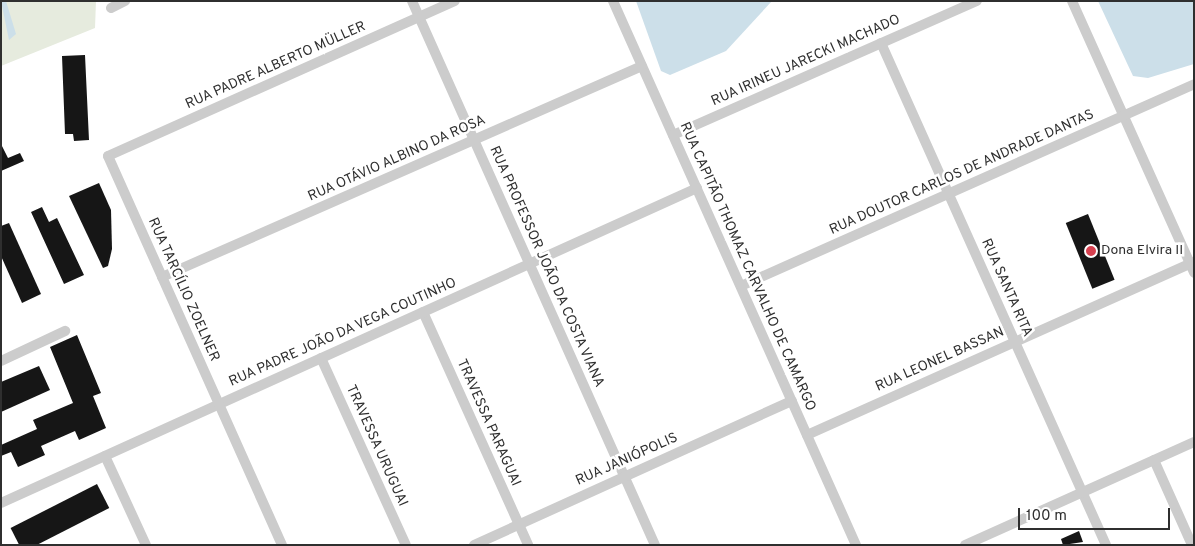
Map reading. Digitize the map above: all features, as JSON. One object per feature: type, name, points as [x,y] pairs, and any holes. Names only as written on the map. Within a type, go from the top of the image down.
[{"type":"street","points":[[110,8],[125,1]]},
{"type":"street","name":"RUA PROFESSOR JOÃO DA COSTA VIANA","points":[[412,1],[655,545]]},
{"type":"street","name":"RUA PADRE ALBERTO MÜLLER","points":[[108,156],[455,1]]},
{"type":"street","name":"RUA CAPITÃO THOMAZ CARVALHO DE CAMARGO","points":[[613,1],[856,545]]},
{"type":"street","name":"RUA IRINEU JARECKI MACHADO","points":[[673,135],[977,1]]},
{"type":"street","points":[[1072,1],[1192,266]]},
{"type":"street","name":"RUA SANTA RITA","points":[[881,43],[1106,545]]},
{"type":"street","name":"RUA OTÁVIO ALBINO DA ROSA","points":[[162,278],[642,66]]},
{"type":"street","name":"RUA DOUTOR CARLOS DE ANDRADE DANTAS","points":[[741,286],[1194,84]]},
{"type":"street","name":"RUA TARCÍLIO ZOELNER","points":[[108,156],[282,545]]},
{"type":"street","name":"RUA PADRE JOÃO DA VEGA COUTINHO","points":[[1,503],[697,188]]},
{"type":"street","name":"RUA LEONEL BASSAN","points":[[807,435],[1015,342],[1192,266]]},
{"type":"street","name":"TRAVESSA PARAGUAI","points":[[423,312],[528,545]]},
{"type":"street","points":[[1,361],[65,331]]},
{"type":"street","name":"TRAVESSA URUGUAI","points":[[321,358],[406,545]]},
{"type":"street","name":"RUA JANIÓPOLIS","points":[[474,545],[792,401]]},
{"type":"street","points":[[965,545],[979,542],[1082,492],[1194,442]]},
{"type":"street","points":[[105,456],[146,545]]},
{"type":"street","points":[[1154,460],[1192,545]]},
{"type":"shaded area","points":[[1,1],[96,1],[95,28],[1,66]]},
{"type":"water","points":[[1,1],[6,1],[16,34],[9,40]]},
{"type":"water","points":[[636,1],[772,1],[726,51],[670,75],[661,71]]},
{"type":"water","points":[[1098,1],[1194,1],[1194,64],[1148,78],[1133,76]]},
{"type":"building","points":[[85,55],[89,140],[74,141],[73,134],[65,134],[62,56]]},
{"type":"building","points":[[1,144],[8,158],[20,153],[24,161],[1,171]]},
{"type":"building","points":[[99,183],[111,210],[112,249],[108,266],[103,268],[69,196]]},
{"type":"building","points":[[42,207],[49,222],[57,218],[84,275],[64,284],[31,212]]},
{"type":"building","name":"Dona Elvira II","points":[[1088,214],[1115,280],[1092,289],[1066,223]]},
{"type":"building","points":[[9,223],[41,294],[22,303],[1,256],[1,226]]},
{"type":"building","points":[[77,335],[101,393],[93,396],[106,428],[79,440],[75,431],[41,446],[45,455],[18,467],[11,452],[1,456],[1,445],[37,429],[33,420],[73,403],[50,347]]},
{"type":"building","points":[[39,366],[50,390],[1,412],[1,382]]},
{"type":"building","points":[[97,484],[109,508],[37,545],[19,545],[11,528]]},
{"type":"building","points":[[1079,531],[1083,542],[1063,545],[1061,539]]},
{"type":"place","name":"Dona Elvira II","points":[[1091,251]]}]
